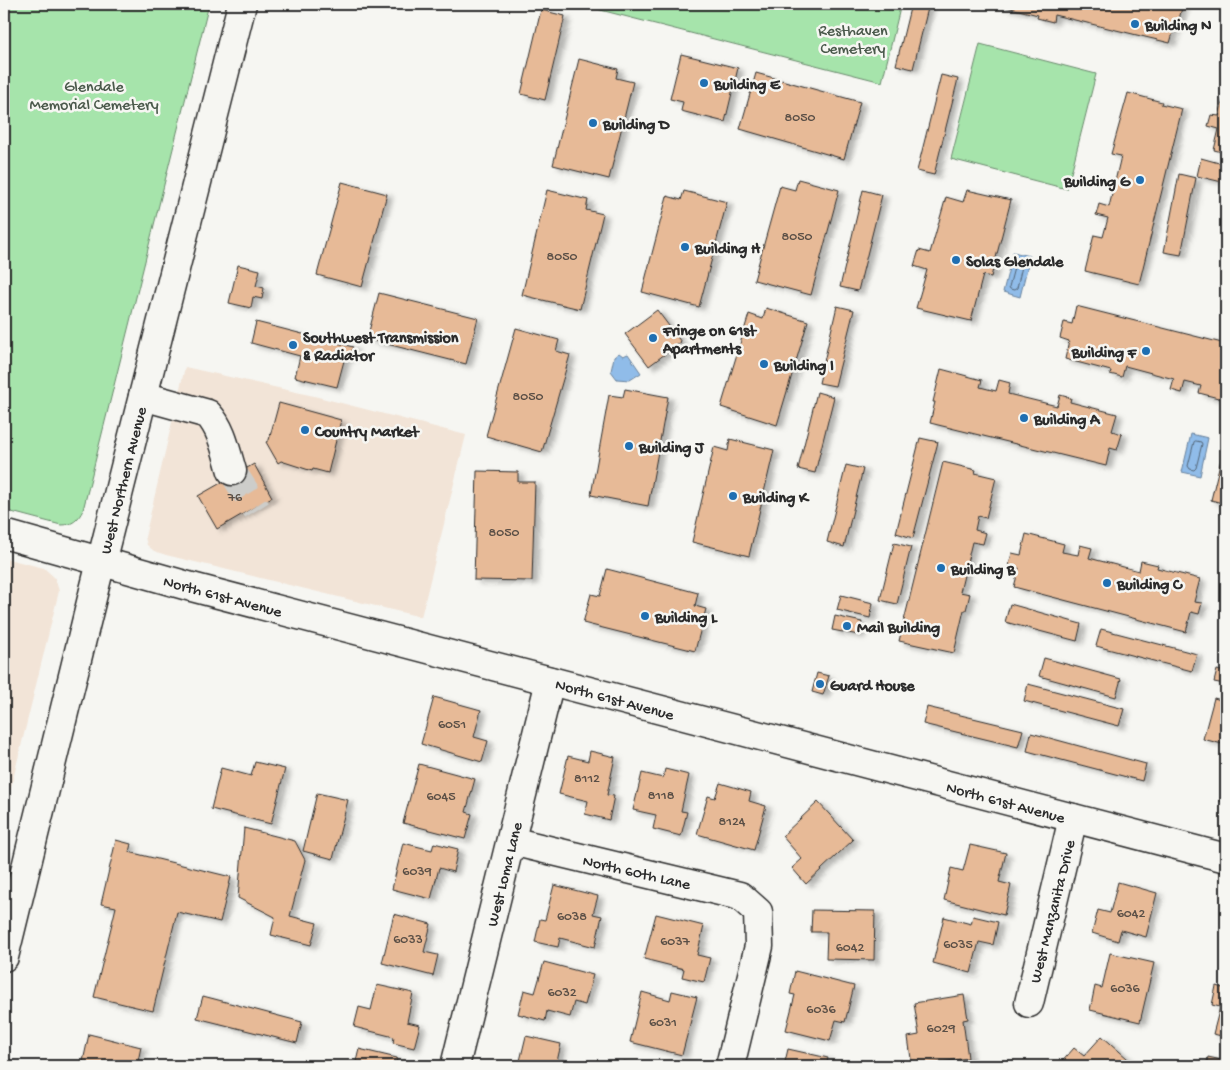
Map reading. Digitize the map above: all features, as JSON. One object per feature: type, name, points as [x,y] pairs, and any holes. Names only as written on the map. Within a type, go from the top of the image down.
[{"type":"street","name":"West Northern Avenue","points":[[4,958],[242,4]]},
{"type":"street","points":[[143,396],[208,414],[215,422],[222,436],[232,471]]},
{"type":"street","name":"North 61st Avenue","points":[[4,534],[188,586],[1226,858]]},
{"type":"street","name":"West Loma Lane","points":[[455,1066],[550,681]]},
{"type":"street","name":"West Manzanita Drive","points":[[1029,1004],[1073,818]]},
{"type":"street","name":"North 60th Lane","points":[[511,841],[740,896],[758,912],[759,946],[730,1066]]},
{"type":"shaded area","points":[[185,367],[314,396],[466,435],[421,617],[166,555],[154,551],[147,545],[145,537]]},
{"type":"shaded area","points":[[4,558],[44,568],[55,578],[59,591],[4,816]]},
{"type":"green space","name":"Glendale Memorial Cemetery","points":[[4,4],[209,4],[83,510],[75,521],[65,525],[4,510]]},
{"type":"green space","name":"Resthaven Cemetery","points":[[577,4],[901,4],[882,82]]},
{"type":"green space","points":[[980,44],[1096,74],[1067,189],[951,159]]},
{"type":"water","points":[[1013,252],[1030,256],[1020,297],[1003,292]]},
{"type":"water","points":[[619,353],[623,356],[628,354],[641,373],[630,380],[617,379],[611,371],[614,357]]},
{"type":"water","points":[[1191,434],[1208,438],[1200,476],[1182,472]]},
{"type":"building","points":[[911,4],[929,4],[913,69],[896,65]]},
{"type":"building","name":"Building N","points":[[995,4],[1183,4],[1177,27],[1175,26],[1170,43],[1054,15],[1053,22],[1037,18],[1038,15]]},
{"type":"building","points":[[541,10],[565,16],[545,100],[521,94]]},
{"type":"building","name":"Building E","points":[[681,54],[738,68],[725,122],[681,111],[683,102],[670,99]]},
{"type":"building","name":"Building D","points":[[579,59],[618,69],[616,78],[633,82],[609,179],[553,165]]},
{"type":"building","points":[[756,73],[860,102],[844,159],[740,129]]},
{"type":"building","points":[[941,75],[958,79],[934,175],[917,171]]},
{"type":"building","name":"Building G","points":[[1128,93],[1182,109],[1139,284],[1085,271],[1094,235],[1103,237],[1108,218],[1096,215],[1099,204],[1109,207],[1121,156],[1111,154]]},
{"type":"building","points":[[1224,96],[1226,96],[1226,153],[1214,150],[1219,129],[1208,126],[1211,115],[1219,116]]},
{"type":"building","points":[[1201,158],[1226,165],[1226,183],[1197,176]]},
{"type":"building","points":[[1179,174],[1196,178],[1181,255],[1164,252]]},
{"type":"building","points":[[798,179],[839,190],[811,295],[754,280],[780,186],[795,190]]},
{"type":"building","points":[[342,182],[387,194],[362,287],[317,275]]},
{"type":"building","points":[[547,190],[588,200],[586,210],[603,214],[580,309],[522,295]]},
{"type":"building","points":[[863,190],[882,195],[858,291],[840,287]]},
{"type":"building","name":"Solas Glendale","points":[[967,190],[1011,200],[991,277],[983,275],[971,321],[916,308],[927,270],[914,266],[919,250],[930,253],[946,197],[963,202]]},
{"type":"building","name":"Building H","points":[[684,191],[727,202],[699,307],[642,292],[667,196],[681,200]]},
{"type":"building","points":[[238,265],[260,270],[256,286],[264,288],[262,299],[253,297],[251,308],[229,303]]},
{"type":"building","points":[[379,293],[478,318],[466,364],[367,339]]},
{"type":"building","points":[[837,306],[854,310],[835,386],[819,383]]},
{"type":"building","name":"Building F","points":[[1076,306],[1226,344],[1226,400],[1199,393],[1201,386],[1185,382],[1182,393],[1171,390],[1174,379],[1125,366],[1122,377],[1110,374],[1111,371],[1065,359],[1069,341],[1060,338],[1064,322],[1072,324]]},
{"type":"building","name":"Building I","points":[[766,308],[808,321],[777,425],[721,407],[749,314],[763,319]]},
{"type":"building","name":"Fringe on 61st Apartments","points":[[657,310],[681,342],[649,366],[625,334]]},
{"type":"building","points":[[256,322],[353,347],[350,358],[345,357],[337,387],[295,377],[300,356],[251,343]]},
{"type":"building","points":[[516,328],[559,340],[556,351],[570,355],[542,452],[486,436]]},
{"type":"building","name":"Building A","points":[[941,369],[982,380],[980,387],[996,391],[999,380],[1010,383],[1008,394],[1057,406],[1060,395],[1071,398],[1070,402],[1117,414],[1112,431],[1122,434],[1117,450],[1110,448],[1106,466],[930,423]]},
{"type":"building","name":"Building J","points":[[625,389],[668,397],[648,506],[591,495],[609,395],[623,397]]},
{"type":"building","points":[[817,392],[834,397],[815,473],[798,469]]},
{"type":"building","name":"Country Market","points":[[279,403],[341,420],[328,473],[313,469],[312,471],[281,461],[278,463],[266,442],[269,440]]},
{"type":"building","points":[[920,438],[938,442],[913,538],[896,533]]},
{"type":"building","name":"Building K","points":[[730,439],[774,450],[749,556],[692,542],[714,447],[728,451]]},
{"type":"building","points":[[1222,455],[1226,456],[1226,504],[1211,500]]},
{"type":"building","name":"Building B","points":[[943,462],[976,470],[975,473],[996,478],[986,518],[978,516],[975,530],[986,533],[983,544],[972,542],[960,592],[970,594],[966,610],[964,610],[954,653],[899,641]]},
{"type":"building","points":[[254,464],[272,497],[217,529],[198,496]]},
{"type":"building","points":[[846,465],[863,469],[844,547],[827,542]]},
{"type":"building","points":[[477,471],[518,472],[518,482],[535,482],[532,581],[474,580]]},
{"type":"building","name":"Building C","points":[[1026,534],[1064,544],[1062,552],[1078,555],[1080,545],[1092,548],[1089,558],[1139,571],[1141,561],[1158,565],[1157,568],[1200,579],[1194,602],[1202,603],[1199,614],[1191,612],[1186,632],[1014,587],[1019,568],[1009,565],[1012,553],[1021,555]]},
{"type":"building","points":[[894,543],[911,547],[897,604],[880,600]]},
{"type":"building","name":"Building L","points":[[607,569],[698,593],[695,606],[706,609],[695,651],[583,623],[591,594],[600,596]]},
{"type":"building","points":[[841,595],[873,603],[870,618],[837,610]]},
{"type":"building","points":[[1010,604],[1081,624],[1077,641],[1005,622]]},
{"type":"building","name":"Mail Building","points":[[835,616],[862,622],[859,635],[832,630]]},
{"type":"building","points":[[1101,629],[1197,654],[1192,671],[1096,646]]},
{"type":"building","points":[[1044,658],[1121,679],[1116,697],[1039,676]]},
{"type":"building","points":[[1217,670],[1226,672],[1226,745],[1203,739],[1214,698],[1221,700],[1225,684],[1214,682]]},
{"type":"building","name":"Guard House","points":[[817,673],[829,676],[823,695],[812,692]]},
{"type":"building","points":[[1028,684],[1124,709],[1119,726],[1024,701]]},
{"type":"building","points":[[434,697],[481,710],[474,737],[488,741],[482,762],[421,744]]},
{"type":"building","points":[[927,707],[1023,730],[1018,747],[923,724]]},
{"type":"building","points":[[1031,733],[1146,764],[1142,781],[1027,751]]},
{"type":"building","points":[[590,751],[615,757],[607,795],[614,796],[609,820],[585,814],[588,801],[559,794],[568,756],[588,761]]},
{"type":"building","points":[[255,762],[285,769],[271,824],[211,809],[221,768],[251,776]]},
{"type":"building","points":[[419,764],[475,779],[466,812],[472,814],[465,839],[403,823]]},
{"type":"building","points":[[665,769],[689,775],[681,811],[687,812],[681,836],[653,829],[656,815],[633,810],[642,773],[663,778]]},
{"type":"building","points":[[720,783],[751,792],[749,801],[766,806],[754,850],[697,834],[708,796],[715,798]]},
{"type":"building","points":[[1226,785],[1226,803],[1220,801]]},
{"type":"building","points":[[317,793],[348,800],[333,859],[303,851]]},
{"type":"building","points":[[818,802],[853,840],[806,884],[792,868],[802,859],[782,836]]},
{"type":"building","points":[[244,828],[295,841],[305,860],[290,916],[317,923],[311,945],[271,935],[275,917],[238,898]]},
{"type":"building","points":[[116,840],[131,844],[129,852],[231,877],[220,922],[177,912],[153,1011],[94,997],[116,907],[101,904]]},
{"type":"building","points":[[403,843],[432,850],[434,843],[458,849],[453,872],[439,868],[431,899],[392,889]]},
{"type":"building","points":[[970,845],[1006,853],[999,882],[1011,885],[1004,915],[944,900],[951,868],[963,871]]},
{"type":"building","points":[[1118,882],[1157,893],[1146,937],[1121,930],[1118,941],[1092,933],[1098,910],[1110,913]]},
{"type":"building","points":[[554,885],[598,896],[593,914],[602,916],[595,947],[560,938],[558,947],[535,942],[540,919],[545,920]]},
{"type":"building","points":[[812,910],[875,911],[874,960],[826,959],[827,932],[811,932]]},
{"type":"building","points":[[394,914],[431,924],[424,952],[438,955],[433,976],[382,963]]},
{"type":"building","points":[[656,914],[704,926],[697,955],[710,958],[704,982],[682,977],[684,969],[644,959]]},
{"type":"building","points":[[973,916],[998,922],[993,945],[979,942],[971,973],[933,963],[944,917],[971,924]]},
{"type":"building","points":[[1110,953],[1154,963],[1140,1022],[1090,1010],[1095,986],[1102,988]]},
{"type":"building","points":[[544,962],[593,975],[585,1005],[574,1002],[570,1017],[547,1011],[545,1021],[518,1014],[524,990],[535,993]]},
{"type":"building","points":[[795,971],[854,986],[845,1022],[836,1020],[830,1041],[786,1030],[795,995],[790,994]]},
{"type":"building","points":[[377,985],[413,993],[407,1022],[420,1025],[414,1048],[393,1043],[394,1037],[354,1027],[359,1007],[371,1010]]},
{"type":"building","points":[[1216,986],[1226,989],[1226,1037],[1213,1034],[1220,1007],[1212,1005]]},
{"type":"building","points":[[672,991],[697,997],[682,1055],[630,1042],[642,992],[670,1000]]},
{"type":"building","points":[[964,995],[968,1019],[963,1020],[968,1058],[912,1066],[908,1037],[919,1035],[914,1003]]},
{"type":"building","points":[[203,996],[302,1022],[297,1043],[197,1018]]},
{"type":"building","points":[[89,1034],[141,1047],[137,1066],[82,1066]]},
{"type":"building","points":[[526,1036],[561,1044],[556,1066],[504,1066],[505,1062],[519,1065]]},
{"type":"building","points":[[1102,1036],[1136,1066],[1062,1066],[1060,1064],[1074,1048],[1084,1056]]},
{"type":"building","points":[[359,1049],[397,1058],[396,1066],[355,1066]]},
{"type":"building","points":[[788,1049],[828,1058],[826,1066],[784,1066]]},
{"type":"building","points":[[1208,1057],[1226,1061],[1226,1066],[1206,1066]]},
{"type":"building","points":[[623,1061],[644,1066],[622,1066]]},
{"type":"tunnel","points":[[232,471],[257,510]]},
{"type":"place","name":"Building N","points":[[1135,24]]},
{"type":"place","name":"Building E","points":[[704,83]]},
{"type":"place","name":"Building D","points":[[593,123]]},
{"type":"place","name":"Building G","points":[[1140,180]]},
{"type":"place","name":"Building H","points":[[685,247]]},
{"type":"place","name":"Solas Glendale","points":[[956,260]]},
{"type":"place","name":"Fringe on 61st Apartments","points":[[653,338]]},
{"type":"place","name":"Southwest Transmission & Radiator","points":[[293,345]]},
{"type":"place","name":"Building F","points":[[1146,351]]},
{"type":"place","name":"Building I","points":[[764,364]]},
{"type":"place","name":"Building A","points":[[1024,418]]},
{"type":"place","name":"Country Market","points":[[305,430]]},
{"type":"place","name":"Building J","points":[[629,446]]},
{"type":"place","name":"Building K","points":[[733,496]]},
{"type":"place","name":"Building B","points":[[941,568]]},
{"type":"place","name":"Building C","points":[[1107,583]]},
{"type":"place","name":"Building L","points":[[645,616]]},
{"type":"place","name":"Mail Building","points":[[847,626]]},
{"type":"place","name":"Guard House","points":[[820,684]]}]
